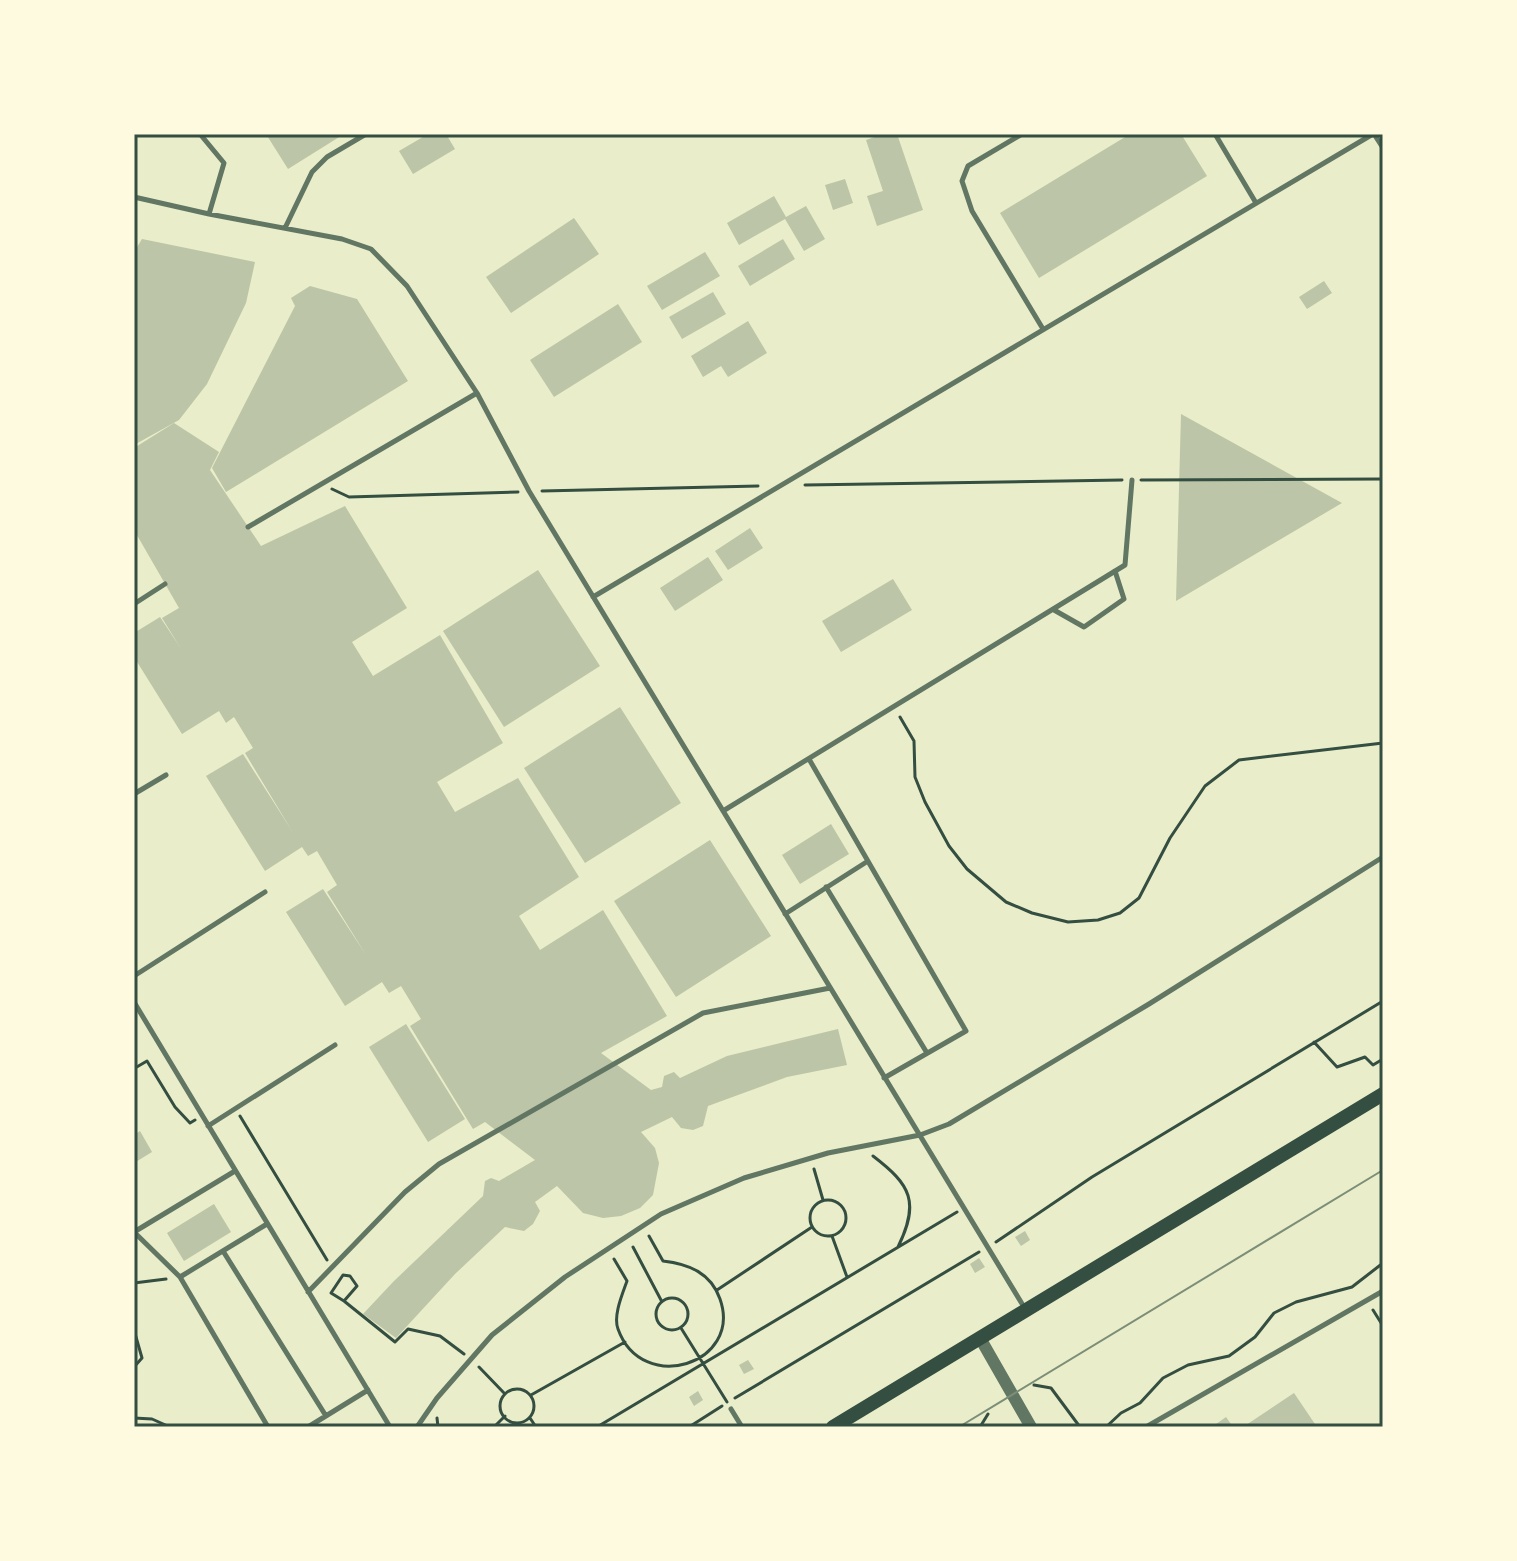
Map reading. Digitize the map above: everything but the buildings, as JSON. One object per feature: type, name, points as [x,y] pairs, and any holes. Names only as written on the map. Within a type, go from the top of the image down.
[{"type":"main road","points":[[833,1427],[1383,1094]]},
{"type":"street","points":[[980,1338],[1031,1427]]},
{"type":"lane","points":[[200,134],[224,163],[209,214]]},
{"type":"lane","points":[[285,228],[312,172],[327,157],[366,134]]},
{"type":"lane","points":[[1022,134],[968,166],[962,181],[972,211],[1043,329]]},
{"type":"lane","points":[[1215,134],[1256,203]]},
{"type":"lane","points":[[593,597],[1374,134],[1383,148]]},
{"type":"lane","points":[[134,197],[342,239],[371,249],[407,286],[477,393],[529,491],[1026,1310]]},
{"type":"lane","points":[[248,527],[477,393]]},
{"type":"lane","points":[[723,811],[1125,565],[1132,480]]},
{"type":"lane","points":[[1053,609],[1084,627],[1124,599],[1115,571]]},
{"type":"lane","points":[[134,604],[165,584]]},
{"type":"lane","points":[[809,759],[966,1031],[884,1078]]},
{"type":"lane","points":[[134,794],[166,775]]},
{"type":"lane","points":[[417,1427],[437,1398],[492,1335],[565,1277],[661,1214],[744,1178],[860,1146],[920,1135],[949,1124],[1174,989],[1383,857]]},
{"type":"lane","points":[[785,914],[868,861]]},
{"type":"lane","points":[[826,887],[927,1053]]},
{"type":"lane","points":[[134,976],[265,892]]},
{"type":"lane","points":[[308,1292],[405,1192],[439,1164],[703,1013],[830,988]]},
{"type":"lane","points":[[134,1002],[390,1427]]},
{"type":"lane","points":[[208,1126],[335,1045]]},
{"type":"lane","points":[[235,1171],[134,1232],[180,1277],[268,1427]]},
{"type":"lane","points":[[180,1277],[267,1224]]},
{"type":"lane","points":[[223,1251],[326,1416]]},
{"type":"lane","points":[[1146,1427],[1383,1291]]},
{"type":"lane","points":[[308,1427],[368,1390]]},
{"type":"lane","points":[[729,1406],[742,1427]]},
{"type":"path","points":[[321,484],[349,497],[778,485],[1383,479]]},
{"type":"path","points":[[894,706],[914,741],[915,777],[925,802],[949,846],[967,869],[1006,902],[1032,913],[1068,922],[1098,920],[1120,913],[1139,898],[1170,838],[1205,786],[1239,760],[1383,743]]},
{"type":"path","points":[[689,1427],[729,1406],[987,1247],[1092,1177],[1383,1001]]},
{"type":"path","points":[[1314,1042],[1337,1067],[1365,1057],[1373,1065],[1383,1059]]},
{"type":"path","points":[[134,1066],[147,1061],[175,1107],[190,1123],[202,1116]]},
{"type":"path","points":[[235,1109],[331,1269]]},
{"type":"path","points":[[860,1146],[902,1180],[908,1194],[910,1213],[898,1247]]},
{"type":"path","points":[[811,1158],[823,1200]]},
{"type":"path","points":[[830,1199],[842,1205],[847,1217],[843,1229],[832,1236],[819,1234],[812,1227],[810,1212],[818,1201],[823,1200],[830,1199]]},
{"type":"path","points":[[597,1427],[701,1361],[963,1208]]},
{"type":"path","points":[[608,1249],[627,1281],[618,1309],[617,1328],[631,1350],[649,1363],[684,1367],[701,1361],[722,1327],[722,1306],[717,1290],[714,1284],[684,1264],[663,1261],[643,1226]]},
{"type":"path","points":[[717,1290],[812,1227]]},
{"type":"path","points":[[627,1236],[662,1301]]},
{"type":"path","points":[[832,1236],[847,1277]]},
{"type":"path","points":[[1106,1427],[1121,1413],[1140,1403],[1163,1378],[1188,1365],[1229,1356],[1255,1337],[1274,1313],[1296,1302],[1352,1287],[1383,1263]]},
{"type":"path","points":[[344,1301],[357,1286],[350,1276],[343,1275],[331,1293],[395,1342],[408,1329],[440,1336],[472,1360],[505,1394]]},
{"type":"path","points":[[134,1283],[180,1277]]},
{"type":"path","points":[[672,1298],[681,1302],[687,1310],[687,1320],[681,1328],[671,1331],[662,1328],[656,1319],[656,1309],[662,1301],[672,1298]]},
{"type":"path","points":[[1367,1300],[1383,1326]]},
{"type":"path","points":[[681,1328],[729,1406]]},
{"type":"path","points":[[134,1330],[142,1358],[134,1367]]},
{"type":"path","points":[[531,1395],[626,1341]]},
{"type":"path","points":[[1034,1385],[1051,1388],[1080,1427]]},
{"type":"path","points":[[521,1388],[531,1395],[535,1407],[530,1418],[519,1423],[507,1420],[500,1410],[501,1398],[509,1390],[521,1388]]},
{"type":"path","points":[[980,1427],[988,1414]]},
{"type":"path","points":[[494,1427],[505,1416]]},
{"type":"path","points":[[134,1418],[152,1419],[170,1427]]},
{"type":"path","points":[[530,1418],[536,1427]]},
{"type":"tram line","points":[[959,1427],[1383,1170]]}]
